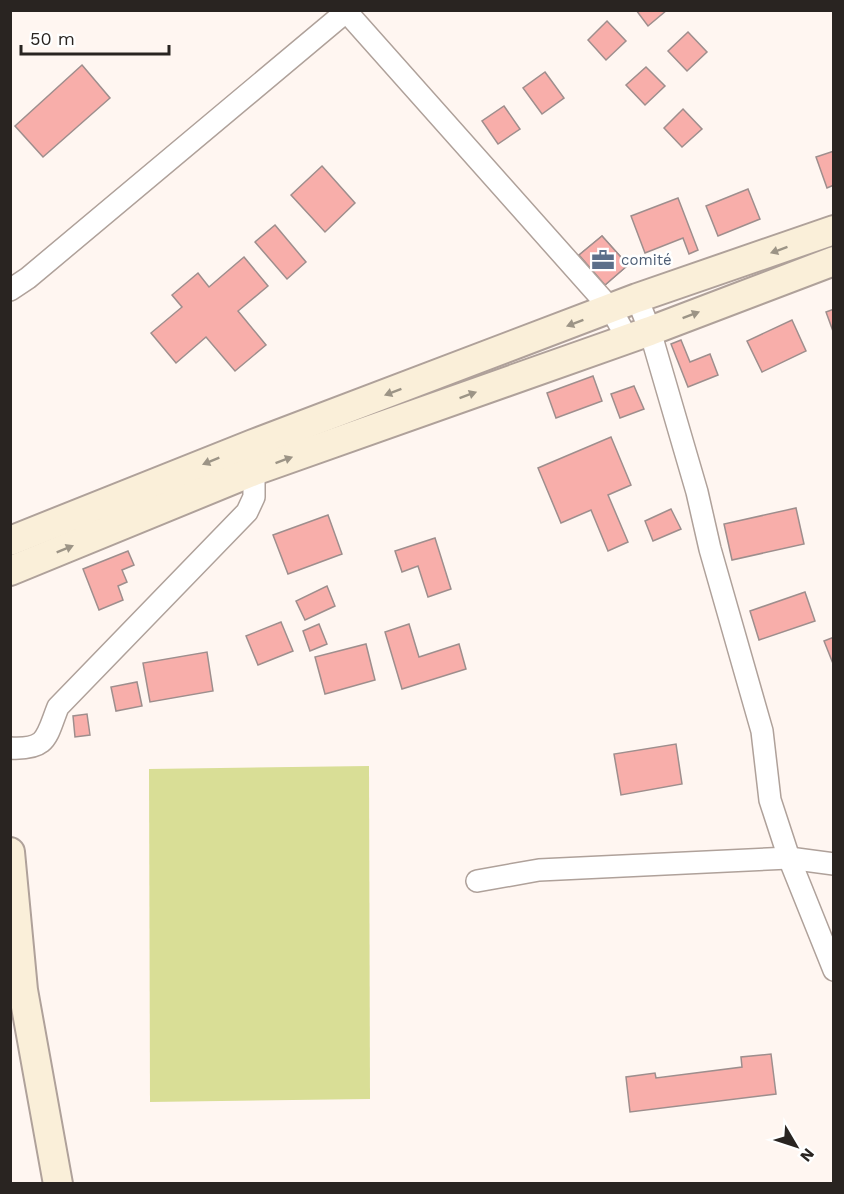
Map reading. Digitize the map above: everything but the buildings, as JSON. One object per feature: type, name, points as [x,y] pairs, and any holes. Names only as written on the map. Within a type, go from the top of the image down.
[{"type":"main road","points":[[10,571],[254,457],[611,309],[834,230]]},
{"type":"main road","points":[[10,541],[254,457],[638,335],[834,261]]},
{"type":"main road","points":[[10,852],[17,990],[58,1184]]},
{"type":"street","points":[[10,290],[28,278],[346,11],[611,309],[638,335]]},
{"type":"street","points":[[638,298],[638,335],[697,492],[710,549],[762,731],[770,801],[789,858],[834,970]]},
{"type":"street","points":[[10,748],[29,749],[39,745],[47,736],[58,707],[248,512],[254,496],[254,457]]},
{"type":"street","points":[[477,881],[539,870],[789,858],[834,864]]},
{"type":"green space","points":[[369,766],[370,1099],[150,1102],[149,769]]},
{"type":"place","name":"comité","points":[[603,260]]}]
